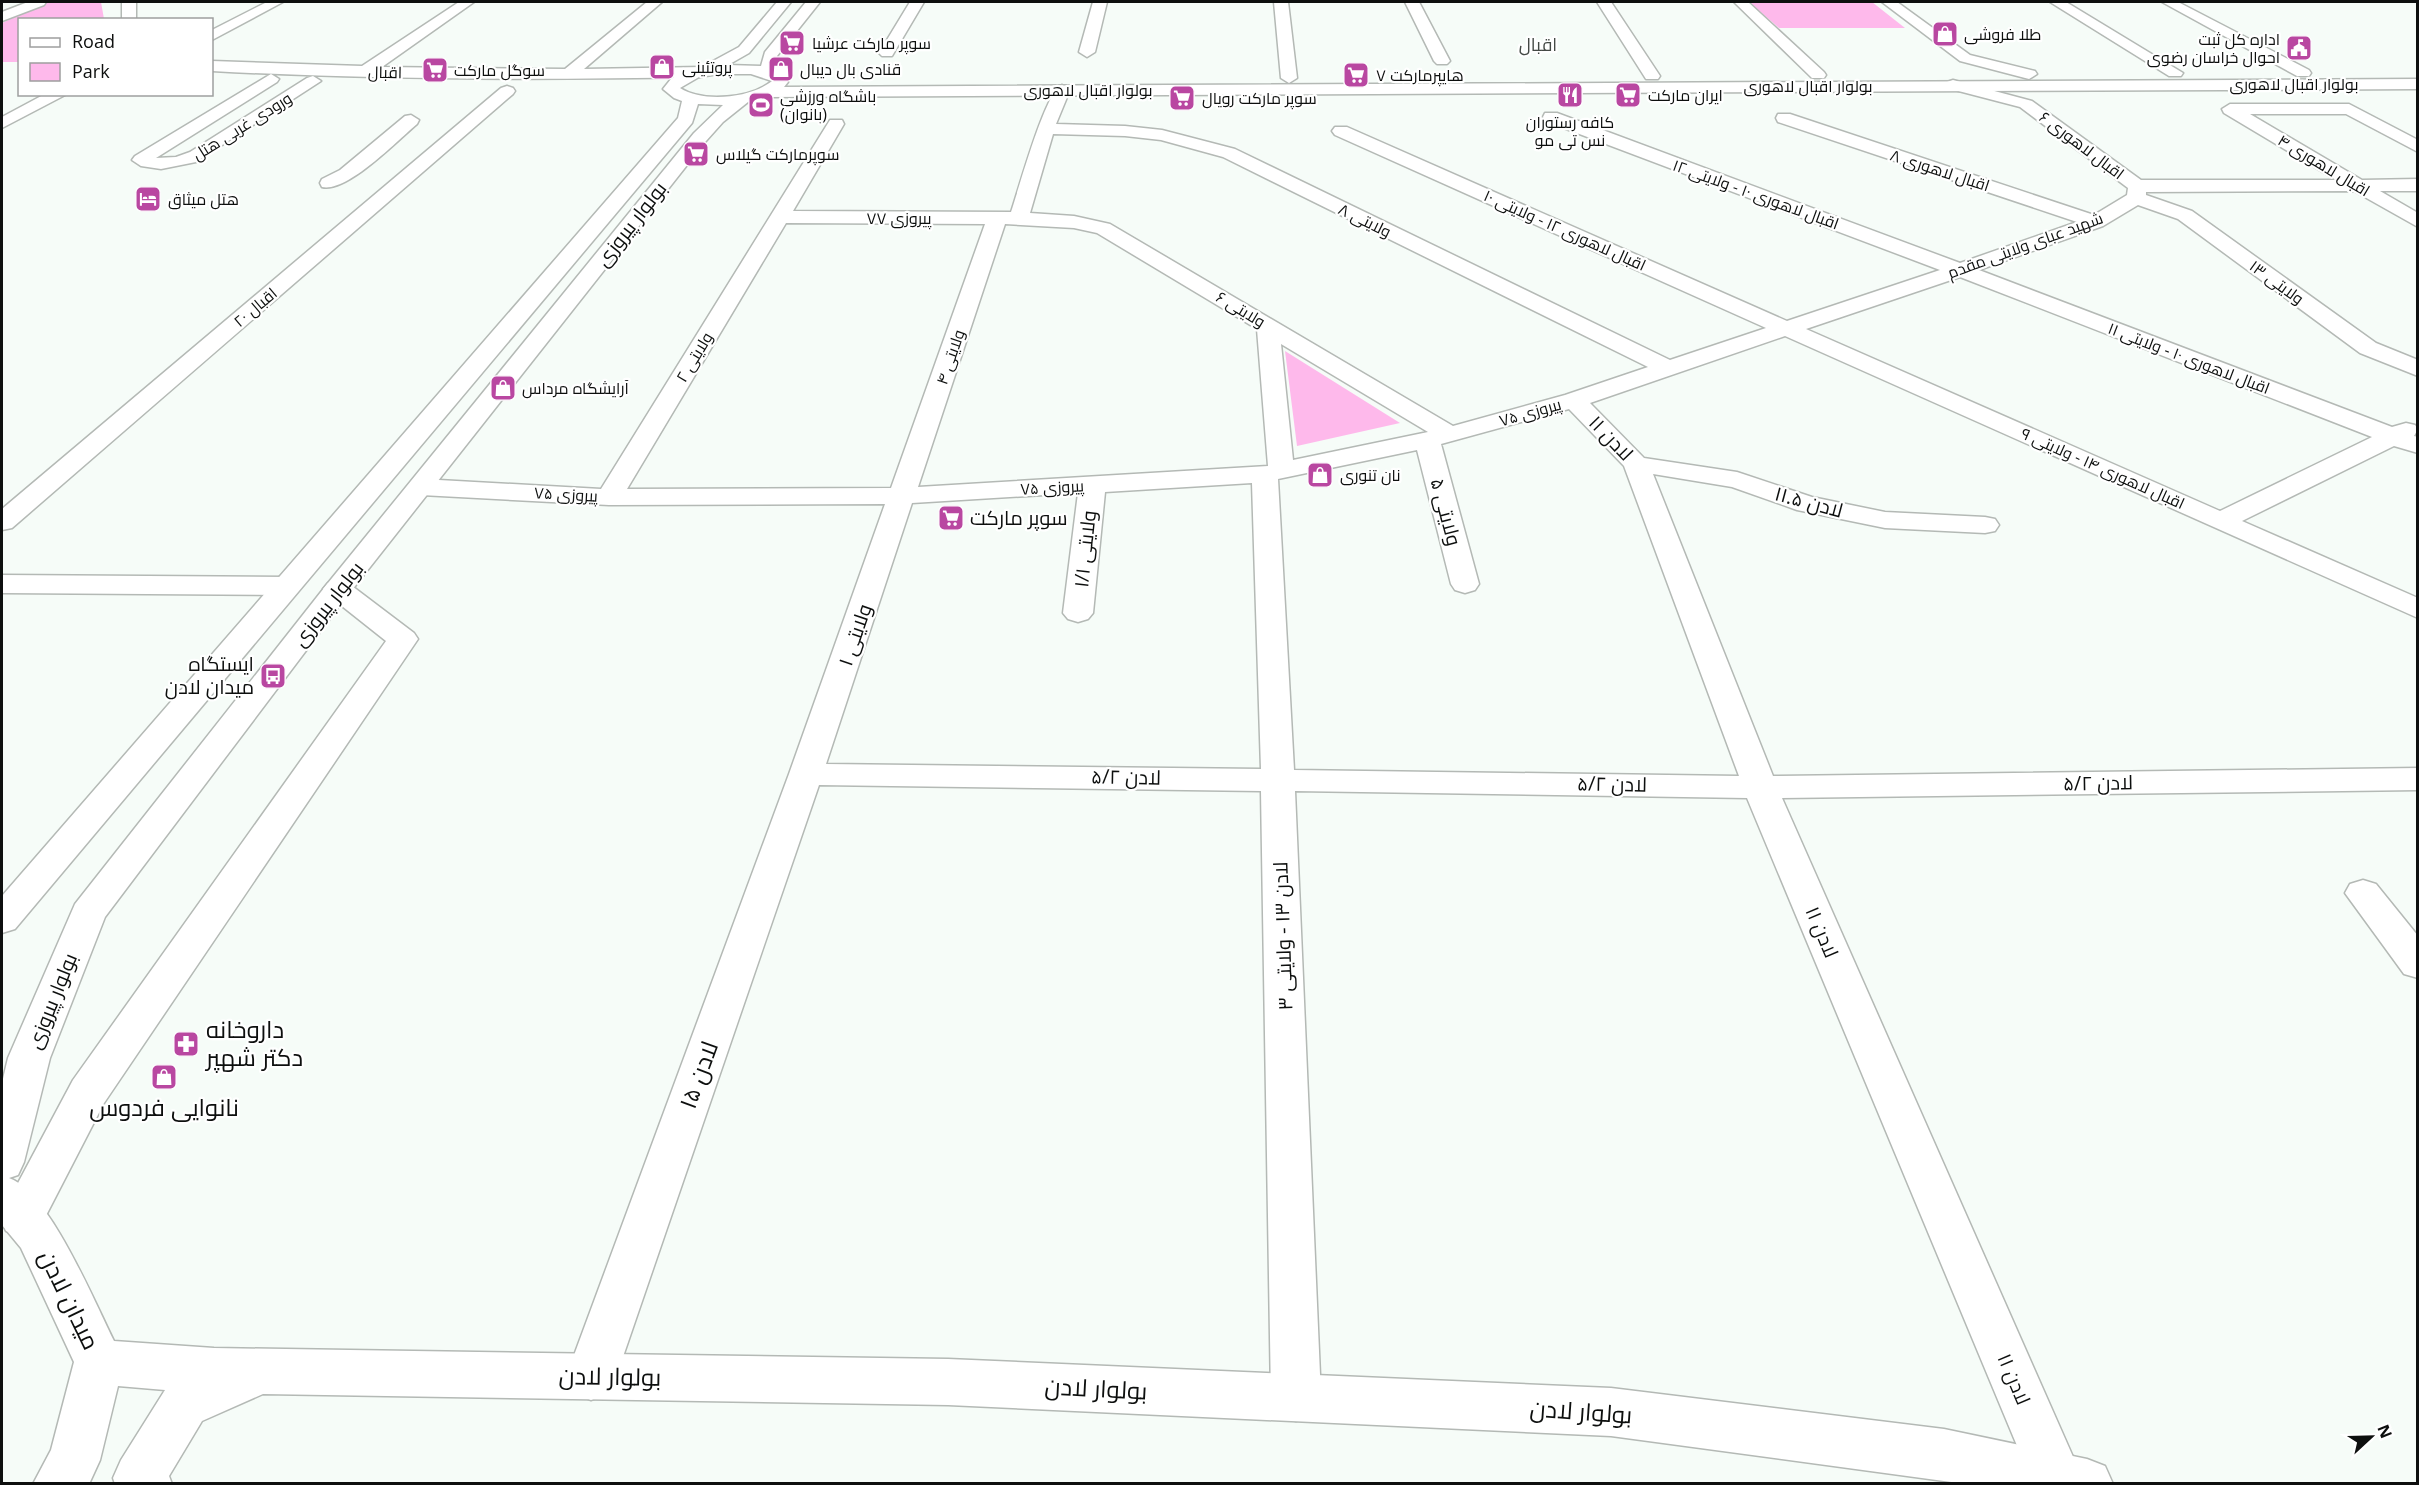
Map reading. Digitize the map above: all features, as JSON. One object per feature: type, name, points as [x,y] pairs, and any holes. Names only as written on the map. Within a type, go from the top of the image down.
[{"type":"street","points":[[2,17],[39,2]]},
{"type":"street","points":[[129,2],[129,18]]},
{"type":"street","points":[[213,35],[276,2]]},
{"type":"street","points":[[364,72],[467,2]]},
{"type":"street","points":[[567,75],[655,2]]},
{"type":"street","points":[[702,72],[744,50],[784,2]]},
{"type":"street","points":[[755,95],[780,82],[779,77],[770,72],[768,64],[770,55],[813,2]]},
{"type":"street","points":[[887,53],[917,2]]},
{"type":"street","points":[[1087,52],[1100,2]]},
{"type":"street","points":[[1281,2],[1289,78]]},
{"type":"street","points":[[1412,2],[1442,61]]},
{"type":"street","points":[[1604,2],[1652,76]]},
{"type":"street","points":[[1741,2],[1818,75]]},
{"type":"street","points":[[1889,2],[1952,71],[2026,104],[2034,94],[2048,85]]},
{"type":"street","points":[[2057,2],[2175,73]]},
{"type":"street","points":[[2169,2],[2303,73]]},
{"type":"street","name":"اقبال","points":[[213,66],[364,72],[567,75],[702,72]]},
{"type":"street","name":"بولوار اقبال لاهوری","points":[[702,72],[734,69],[838,80],[1289,78],[1438,82],[1952,71],[2048,85],[2418,84]]},
{"type":"street","points":[[1952,71],[2029,74]]},
{"type":"street","name":"بولوار اقبال لاهوری","points":[[684,97],[721,100],[755,95],[1952,71],[2029,74],[2418,73]]},
{"type":"street","name":"بولوار پیروزی","points":[[2,920],[686,119],[684,97],[671,89],[674,83],[702,72]]},
{"type":"street","name":"اقبال","points":[[213,75],[461,89]]},
{"type":"street","name":"ورودی غربی هتل","points":[[271,78],[141,160],[162,163],[184,162],[314,81]]},
{"type":"street","name":"اقبال ۲۰","points":[[2,522],[512,91],[484,90]]},
{"type":"street","name":"ولایتی ۴","points":[[903,496],[1008,218],[1062,90]]},
{"type":"street","points":[[654,94],[684,97]]},
{"type":"street","name":"بولوار پیروزی","points":[[2,1162],[29,1058],[88,913],[338,589],[700,137],[717,118],[755,95]]},
{"type":"street","points":[[2,123],[54,96]]},
{"type":"street","points":[[12,101],[43,101]]},
{"type":"street","name":"اقبال لاهوری ۶","points":[[2026,104],[2137,192]]},
{"type":"street","name":"اقبال لاهوری ۴","points":[[2418,147],[2349,108],[2230,109],[2418,221]]},
{"type":"street","name":"اقبال لاهوری ۱۰ - ولایتی ۱۲","points":[[1551,117],[1960,270]]},
{"type":"street","name":"اقبال لاهوری ۸","points":[[1784,118],[2096,222]]},
{"type":"street","points":[[397,186],[329,183],[346,174],[411,120]]},
{"type":"street","name":"ولایتی ۲","points":[[609,497],[836,124]]},
{"type":"street","name":"ولایتی ۸","points":[[1046,129],[1125,131],[1162,135],[1230,153],[1668,368]]},
{"type":"street","name":"اقبال لاهوری ۱۲ - ولایتی ۱۰","points":[[1341,131],[1788,329]]},
{"type":"street","points":[[2137,192],[2418,185]]},
{"type":"street","name":"شهید عبای ولایتی مقدم","points":[[1668,368],[1788,329],[2096,222],[2137,192]]},
{"type":"street","name":"ولایتی ۱۳","points":[[2137,192],[2185,215],[2368,348],[2418,369]]},
{"type":"street","name":"پیروزی ۷۷","points":[[778,217],[1008,218]]},
{"type":"street","name":"ولایتی ۶","points":[[1008,218],[1074,222],[1103,228],[1268,325],[1438,438]]},
{"type":"street","name":"اقبال لاهوری ۱۰ - ولایتی ۱۱","points":[[1960,270],[2418,446]]},
{"type":"street","name":"لادن ۱۳ - ولایتی ۳","points":[[1268,325],[1278,779],[1296,1398]]},
{"type":"street","name":"اقبال لاهوری ۱۴ - ولایتی ۹","points":[[1788,329],[2418,609]]},
{"type":"street","name":"پیروزی ۷۵","points":[[421,487],[609,497],[903,496],[1273,473],[1438,438],[1574,400],[1668,368]]},
{"type":"street","name":"لادن ۱۱","points":[[1574,400],[1636,464],[1760,787],[2072,1480]]},
{"type":"street","points":[[2221,521],[2418,425]]},
{"type":"street","name":"ولایتی ۵","points":[[1438,438],[1465,584]]},
{"type":"street","name":"لادن ۱۱.۵","points":[[1636,464],[1737,480],[1806,504],[1885,520],[1985,525]]},
{"type":"street","name":"ولایتی ۱/۱","points":[[1078,613],[1092,484]]},
{"type":"street","name":"ولایتی ۱","points":[[806,774],[903,496]]},
{"type":"street","points":[[2,584],[287,586]]},
{"type":"street","points":[[12,1206],[88,1092],[403,639],[338,589]]},
{"type":"street","name":"لادن ۵/۲","points":[[806,774],[1760,787],[2418,779]]},
{"type":"street","name":"لادن ۱۵","points":[[591,1377],[806,774]]},
{"type":"street","points":[[2363,893],[2418,964]]},
{"type":"street","name":"میدان لادن","points":[[12,1206],[38,1235],[99,1362],[74,1460],[58,1484]]},
{"type":"street","name":"بولوار لادن","points":[[99,1362],[214,1371],[948,1382],[1611,1412],[1944,1454],[2072,1480]]},
{"type":"street","points":[[146,1484],[139,1478],[184,1404],[261,1372]]},
{"type":"green space","points":[[49,2],[101,2],[104,18],[18,18],[18,62],[2,62],[2,23]]},
{"type":"green space","points":[[1749,2],[1872,2],[1905,28],[1779,28]]},
{"type":"green space","points":[[1285,351],[1400,423],[1297,446]]},
{"type":"place","name":"طلا فروشی","points":[[1945,34]]},
{"type":"place","name":"سوپر مارکت عرشیا","points":[[792,43]]},
{"type":"place","name":"اداره کل ثبت احوال خراسان رضوی","points":[[2299,48]]},
{"type":"place","name":"پروتئینی","points":[[662,67]]},
{"type":"place","name":"قنادی بال دیبال","points":[[781,69]]},
{"type":"place","name":"سوگل مارکت","points":[[435,70]]},
{"type":"place","name":"هایپرمارکت ۷","points":[[1356,75]]},
{"type":"place","name":"كافه رستوران نس تى مو","points":[[1570,95]]},
{"type":"place","name":"ایران مارکت","points":[[1628,95]]},
{"type":"place","name":"سوپر مارکت رویال","points":[[1182,98]]},
{"type":"place","name":"باشگاه ورزشی (بانوان)","points":[[761,105]]},
{"type":"place","name":"سوپرمارکت گیلاس","points":[[696,154]]},
{"type":"place","name":"هتل میثاق","points":[[148,199]]},
{"type":"place","name":"آرایشگاه مرداس","points":[[503,388]]},
{"type":"place","name":"نان تنوری","points":[[1320,475]]},
{"type":"place","name":"سوپر مارکت","points":[[951,518]]},
{"type":"place","name":"ایستگاه میدان لادن","points":[[273,676]]},
{"type":"place","name":"داروخانه دکتر شهپر","points":[[186,1044]]},
{"type":"place","name":"نانوایی فردوس","points":[[164,1077]]},
{"type":"district","name":"اقبال","points":[[1538,45]]}]
